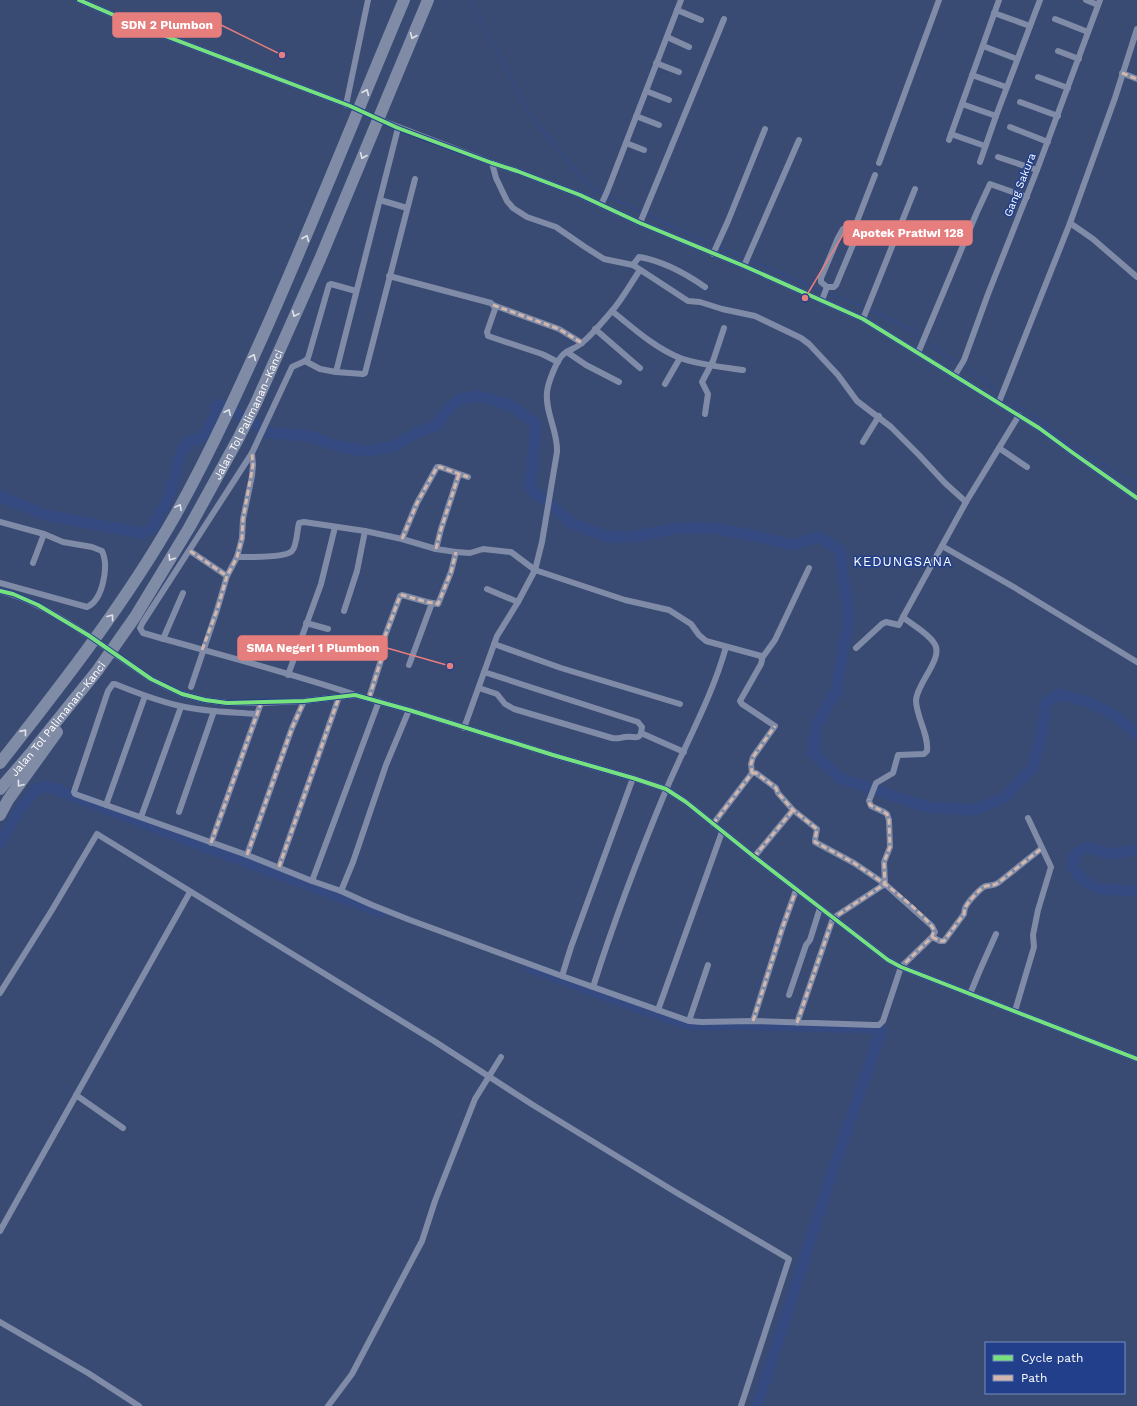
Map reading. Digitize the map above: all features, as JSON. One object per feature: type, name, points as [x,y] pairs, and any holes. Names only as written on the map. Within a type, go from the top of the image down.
[{"type":"highway","name":"Jalan Tol Palimanan–Kanci","points":[[0,763],[120,604],[175,514],[219,431],[238,393],[288,279],[404,0]]},
{"type":"highway","name":"Jalan Tol Palimanan–Kanci","points":[[0,789],[97,671],[134,617],[190,528],[238,439],[256,402],[307,287],[428,0]]},
{"type":"highway","points":[[288,279],[307,287]]},
{"type":"highway","points":[[0,815],[4,804],[39,758],[97,671]]},
{"type":"street","points":[[79,0],[139,26],[348,106],[368,0]]},
{"type":"street","points":[[602,203],[681,0]]},
{"type":"street","points":[[879,163],[939,0]]},
{"type":"street","points":[[985,146],[950,137],[999,0]]},
{"type":"street","points":[[980,162],[1006,88],[1040,0]]},
{"type":"street","points":[[1086,0],[1099,2]]},
{"type":"street","name":"Gang Sakura","points":[[957,372],[964,360],[988,294],[1027,197],[1099,2]]},
{"type":"street","points":[[677,10],[701,20]]},
{"type":"street","points":[[994,13],[1030,26]]},
{"type":"street","points":[[641,221],[724,19]]},
{"type":"street","points":[[1055,19],[1088,32]]},
{"type":"street","points":[[1001,398],[1070,223],[1107,123],[1137,28]]},
{"type":"street","points":[[667,37],[689,47]]},
{"type":"street","points":[[983,46],[1017,59]]},
{"type":"street","points":[[1058,51],[1078,59]]},
{"type":"street","points":[[656,63],[679,72]]},
{"type":"street","points":[[1122,73],[1137,80]]},
{"type":"street","points":[[972,75],[1006,88]]},
{"type":"street","points":[[1038,77],[1068,88]]},
{"type":"street","points":[[646,91],[669,100]]},
{"type":"street","points":[[1020,102],[1058,116]]},
{"type":"street","points":[[962,104],[996,116]]},
{"type":"street","points":[[636,116],[659,125]]},
{"type":"street","points":[[383,121],[492,164],[517,171],[602,203],[641,221],[715,248],[744,263],[824,293],[863,319],[918,352],[957,372],[1001,398],[1019,416],[1039,428],[1137,498]]},
{"type":"street","points":[[1010,127],[1048,142]]},
{"type":"street","points":[[336,372],[398,128]]},
{"type":"street","points":[[715,248],[765,129]]},
{"type":"street","points":[[744,263],[799,140]]},
{"type":"street","points":[[626,143],[644,150]]},
{"type":"street","points":[[998,156],[1037,170]]},
{"type":"street","points":[[492,164],[496,178],[505,198],[519,212],[530,218],[556,227],[604,259],[634,265],[688,301],[700,302],[722,309],[755,316],[809,344],[838,375],[857,401],[879,416],[903,439],[936,475],[966,502]]},
{"type":"street","points":[[824,293],[836,285],[857,234],[856,224],[875,175]]},
{"type":"street","points":[[305,361],[320,369],[336,372],[364,373],[416,179]]},
{"type":"street","points":[[918,352],[990,184],[1027,197]]},
{"type":"street","points":[[863,319],[915,189]]},
{"type":"street","points":[[380,200],[407,208]]},
{"type":"street","points":[[1070,223],[1093,239],[1137,277]]},
{"type":"street","points":[[824,293],[821,278],[838,238],[844,228],[856,224]]},
{"type":"street","points":[[634,265],[639,256],[676,269],[706,287]]},
{"type":"street","points":[[464,728],[501,628],[518,602],[535,570],[542,542],[558,445],[548,411],[547,392],[558,362],[567,352],[582,343],[612,311],[624,296],[640,270]]},
{"type":"street","points":[[389,276],[493,304],[559,329],[582,343]]},
{"type":"street","points":[[356,291],[331,284],[328,285],[309,357],[305,361],[294,365],[291,369],[252,453],[141,626],[141,631],[143,633],[248,662],[288,675],[307,679],[553,756],[633,778],[666,789],[686,802],[796,890],[884,957],[901,966],[970,994],[1137,1059]]},
{"type":"street","points":[[493,304],[495,310],[487,332],[488,336],[542,354],[558,362]]},
{"type":"street","points":[[612,311],[648,340],[680,358],[744,370]]},
{"type":"street","points":[[705,414],[708,394],[702,382],[711,365],[724,328]]},
{"type":"street","points":[[595,329],[640,368]]},
{"type":"street","points":[[567,352],[573,357],[619,382]]},
{"type":"street","points":[[665,384],[680,358]]},
{"type":"street","points":[[863,442],[879,416]]},
{"type":"street","points":[[856,648],[882,624],[886,622],[899,625],[966,502],[1019,416]]},
{"type":"street","points":[[1000,448],[1027,467]]},
{"type":"street","points":[[191,687],[227,576],[237,557],[242,538],[252,476],[252,453]]},
{"type":"street","points":[[402,539],[417,503],[436,468],[440,467],[468,477]]},
{"type":"street","points":[[436,549],[459,474]]},
{"type":"street","points":[[0,522],[44,534],[63,542],[92,547],[102,551],[105,577],[100,592],[91,605],[87,607],[0,583]]},
{"type":"street","points":[[237,557],[290,553],[294,549],[300,523],[365,531],[402,539],[436,549],[456,552],[470,553],[483,549],[511,552],[535,570],[625,600],[669,610],[691,624],[699,635],[706,640],[726,647],[760,655],[762,658]]},
{"type":"street","points":[[288,675],[326,568],[334,527]]},
{"type":"street","points":[[344,610],[357,571],[365,531]]},
{"type":"street","points":[[33,563],[44,534]]},
{"type":"street","points":[[942,546],[1017,589],[1137,662]]},
{"type":"street","points":[[190,551],[227,576]]},
{"type":"street","points":[[369,698],[381,660],[381,653],[386,636],[400,596],[402,594],[432,604],[438,603],[451,572],[456,552]]},
{"type":"street","points":[[713,824],[752,773],[751,764],[753,757],[775,726],[742,704],[740,701],[761,664],[762,658],[774,640],[809,568]]},
{"type":"street","points":[[487,589],[518,602]]},
{"type":"street","points":[[0,591],[13,594],[38,605],[88,635],[151,679],[182,694],[227,703],[304,701],[355,695]]},
{"type":"street","points":[[163,639],[183,593]]},
{"type":"street","points":[[410,665],[432,604]]},
{"type":"street","points":[[884,884],[884,862],[890,847],[889,820],[884,812],[870,805],[869,799],[875,784],[893,773],[898,755],[924,754],[928,750],[916,700],[920,688],[936,656],[936,647],[931,639],[903,617]]},
{"type":"street","points":[[306,623],[328,629]]},
{"type":"street","points":[[494,644],[561,668],[680,704]]},
{"type":"street","points":[[592,987],[645,842],[666,789],[684,752],[710,691],[726,647]]},
{"type":"street","points":[[478,688],[497,694],[505,704],[514,708],[612,738],[635,738],[639,737],[641,733],[642,727],[640,723],[484,672]]},
{"type":"street","points":[[257,714],[214,712],[181,707],[145,696],[116,684],[112,685],[108,690],[74,790],[75,794],[247,855],[341,891],[410,920],[689,1021],[753,1021],[881,1025],[901,966],[932,937],[934,932],[932,926],[884,884],[854,863],[816,842],[814,840],[817,830],[793,810],[778,793],[776,788],[756,773],[752,773]]},
{"type":"street","points":[[106,805],[145,696]]},
{"type":"street","points":[[279,867],[339,697]]},
{"type":"street","points":[[247,855],[292,728],[304,701]]},
{"type":"street","points":[[312,881],[379,701]]},
{"type":"street","points":[[212,843],[261,703]]},
{"type":"street","points":[[142,817],[181,707]]},
{"type":"street","points":[[341,891],[353,862],[386,766],[409,710]]},
{"type":"street","points":[[179,812],[214,712]]},
{"type":"street","points":[[641,733],[684,752]]},
{"type":"street","points":[[562,976],[633,778]]},
{"type":"street","points":[[754,857],[793,810]]},
{"type":"street","points":[[1015,1011],[1034,947],[1033,935],[1038,910],[1051,869],[1028,818]]},
{"type":"street","points":[[658,1010],[722,832]]},
{"type":"street","points":[[0,993],[97,834],[677,1193],[789,1259],[741,1406]]},
{"type":"street","points":[[932,937],[940,941],[944,941],[964,914],[964,909],[966,906],[979,891],[985,886],[993,886],[998,883],[1042,848]]},
{"type":"street","points":[[797,1023],[833,918],[884,884]]},
{"type":"street","points":[[753,1021],[796,890]]},
{"type":"street","points":[[0,1231],[190,892]]},
{"type":"street","points":[[789,995],[806,945],[810,940],[820,908]]},
{"type":"street","points":[[970,994],[996,934]]},
{"type":"street","points":[[689,1021],[708,965]]},
{"type":"street","points":[[328,1406],[352,1374],[422,1241],[434,1202],[475,1099],[501,1057]]},
{"type":"street","points":[[76,1096],[123,1128]]},
{"type":"street","points":[[0,1322],[88,1373],[139,1406]]},
{"type":"waterway","points":[[470,0],[531,116],[583,179],[595,190],[688,234],[834,296],[863,306]]},
{"type":"waterway","points":[[872,310],[912,330],[940,352],[970,370],[1010,401],[1038,419],[1065,441],[1137,485]]},
{"type":"waterway","points":[[0,496],[45,515],[141,533],[152,529],[170,494],[181,453],[188,441],[200,439],[211,424],[215,416],[216,407],[220,404],[270,433],[309,436],[334,445],[364,451],[393,447],[418,432],[437,425],[447,410],[459,399],[479,396],[510,405],[536,424],[530,487],[535,494],[544,499],[571,523],[609,537],[632,537],[677,528],[715,528],[793,545],[818,537],[840,550],[849,619],[836,691],[816,726],[813,753],[840,778],[927,807],[975,810],[1005,797],[1033,767],[1042,733],[1045,704],[1059,694],[1086,701],[1112,714],[1137,734]]},
{"type":"waterway","points":[[0,844],[18,811],[25,802],[37,789],[48,787],[382,912]]},
{"type":"waterway","points":[[1137,850],[1110,854],[1086,847],[1074,855],[1073,868],[1082,880],[1099,889],[1137,891]]},
{"type":"waterway","points":[[530,967],[645,1010],[692,1025],[730,1024],[880,1029],[881,1031],[831,1176],[757,1406]]},
{"type":"tunnel","points":[[357,109],[379,119]]},
{"type":"marked path","points":[[1122,73],[1137,79]]},
{"type":"marked path","points":[[493,305],[559,329],[582,343]]},
{"type":"marked path","points":[[202,650],[217,610],[227,576],[237,557],[242,538],[243,519],[253,465],[252,453]]},
{"type":"marked path","points":[[402,539],[417,503],[437,467],[468,477]]},
{"type":"marked path","points":[[436,549],[459,474]]},
{"type":"marked path","points":[[190,551],[227,576]]},
{"type":"marked path","points":[[369,698],[381,660],[385,636],[400,596],[402,595],[438,604],[451,572],[456,552]]},
{"type":"marked path","points":[[279,867],[339,697]]},
{"type":"marked path","points":[[247,855],[292,728],[304,701]]},
{"type":"marked path","points":[[211,843],[261,703]]},
{"type":"marked path","points":[[713,824],[752,773],[751,764],[753,757],[775,726]]},
{"type":"marked path","points":[[752,773],[756,773],[776,788],[778,793],[793,810],[817,829],[815,842],[854,863],[885,884],[884,862],[890,847],[889,820],[887,814],[870,805],[869,799]]},
{"type":"marked path","points":[[754,857],[793,810]]},
{"type":"marked path","points":[[932,937],[940,941],[944,941],[964,914],[966,906],[978,892],[986,886],[998,883],[1042,848]]},
{"type":"marked path","points":[[797,1023],[833,918],[885,884],[919,913],[934,930],[932,937],[901,967]]},
{"type":"marked path","points":[[753,1021],[796,890]]},
{"type":"cycle path","points":[[79,0],[139,26],[350,106],[398,128],[580,195],[640,223],[744,266],[863,319],[1039,428],[1137,498]]},
{"type":"cycle path","points":[[0,591],[13,594],[38,605],[88,635],[151,679],[182,694],[205,700],[227,703],[304,701],[355,695],[409,710],[666,789],[686,802],[888,960],[901,967],[1137,1059]]},
{"type":"place","name":"SDN 2 Plumbon","points":[[282,55]]},
{"type":"place","name":"Apotek Pratiwi 128","points":[[805,298]]},
{"type":"place","name":"SMA Negeri 1 Plumbon","points":[[450,666]]},
{"type":"district","name":"KEDUNGSANA","points":[[903,561]]}]
